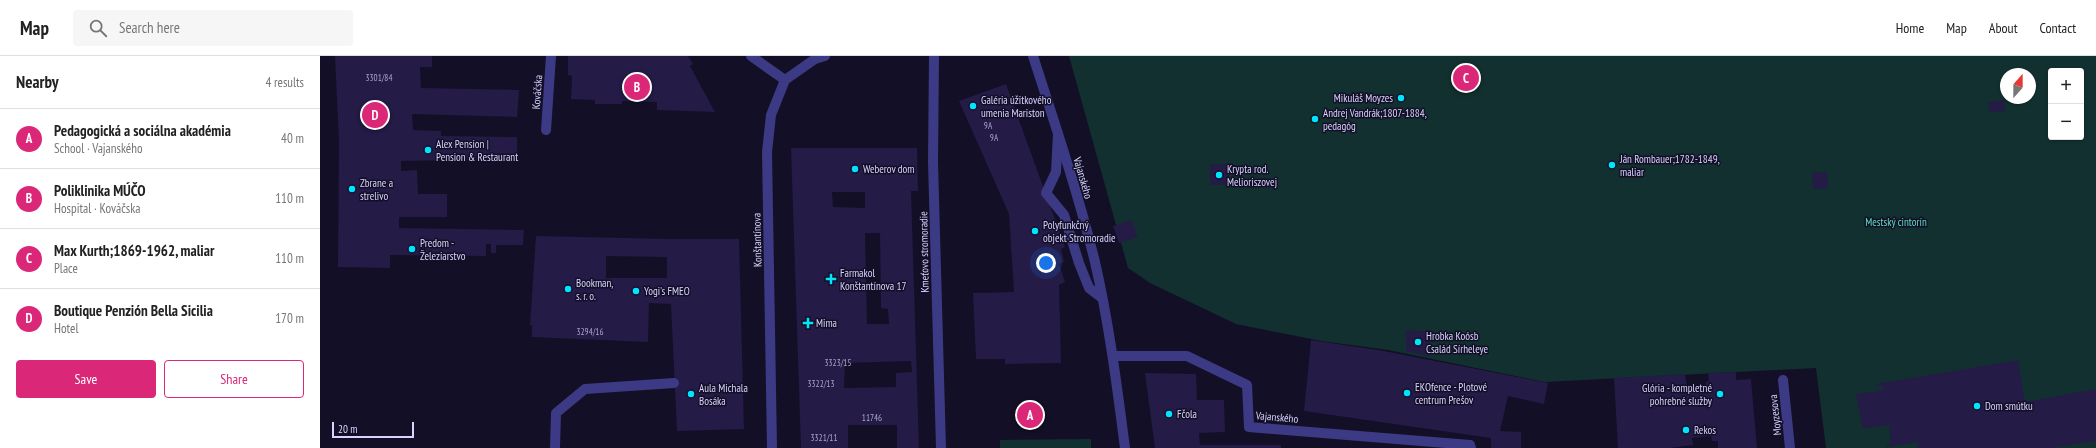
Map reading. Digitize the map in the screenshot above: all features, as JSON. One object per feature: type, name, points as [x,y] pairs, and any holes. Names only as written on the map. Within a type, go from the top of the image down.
[{"type":"street","name":"Kováčska","points":[[546,130],[551,56]]},
{"type":"street","points":[[751,56],[785,80],[815,59],[825,56]]},
{"type":"street","name":"Kmeťovo stromoradie","points":[[934,56],[934,169],[941,448]]},
{"type":"street","name":"Vajanského","points":[[1033,56],[1058,134],[1094,262],[1112,356],[1125,448]]},
{"type":"street","name":"Konštantínova","points":[[772,448],[767,152],[771,115],[785,80]]},
{"type":"street","points":[[1058,134],[1056,172],[1046,193],[1064,215],[1089,288],[1102,298]]},
{"type":"street","name":"Vajanského","points":[[1112,356],[1187,356],[1247,385],[1249,426],[1414,444],[1470,445],[1471,448]]},
{"type":"street","name":"Moyzesova","points":[[1784,380],[1790,448]]},
{"type":"street","points":[[555,448],[556,413],[585,389],[674,383]]},
{"type":"green space","name":"Mestský cintorín","points":[[1069,56],[2096,56],[2096,448],[1826,448],[1816,368],[1545,382],[1388,350],[1321,341],[1236,324],[1150,283],[1128,268]]},
{"type":"green space","points":[[1091,439],[1091,448],[1000,448],[1000,440]]},
{"type":"building","points":[[335,56],[432,56],[432,67],[420,67],[421,88],[519,90],[517,117],[412,114],[413,130],[441,131],[441,136],[517,137],[517,159],[401,161],[401,171],[417,170],[418,194],[447,194],[447,217],[399,217],[399,228],[524,230],[523,245],[496,245],[496,253],[491,253],[491,244],[486,244],[486,256],[390,255],[390,268],[338,267],[339,141]]},
{"type":"building","points":[[568,56],[688,56],[693,64],[690,66],[715,112],[657,110],[657,102],[622,101],[622,104],[595,104],[595,100],[571,99],[572,76],[568,75]]},
{"type":"building","name":"Polyfunkčný objekt Stromoradie","points":[[1006,84],[1065,247],[1061,249],[1064,262],[1059,264],[1065,282],[1059,285],[1061,363],[1005,364],[1005,359],[976,359],[973,293],[1014,292],[1009,214],[959,101]]},
{"type":"building","points":[[2000,100],[2000,104],[2004,104],[2005,111],[1990,112],[1988,102]]},
{"type":"building","points":[[791,148],[917,148],[918,191],[911,191],[919,448],[897,448],[897,425],[848,425],[848,448],[801,448]],"holes":[[[832,192],[865,192],[865,208],[833,207]],[[865,233],[880,233],[881,308],[888,309],[889,324],[867,324]],[[911,361],[912,372],[896,373],[896,387],[844,388],[845,363]]]},
{"type":"building","name":"Krypta rod. Melioriszovej","points":[[1210,164],[1229,164],[1229,185],[1210,185]]},
{"type":"building","points":[[1827,172],[1828,188],[1813,189],[1812,173]]},
{"type":"building","points":[[1131,220],[1138,237],[1119,243],[1113,226]]},
{"type":"building","points":[[536,236],[739,239],[744,429],[677,431],[671,304],[649,303],[648,342],[532,337],[532,325],[530,325]],"holes":[[[606,256],[667,257],[667,278],[606,278]]]},
{"type":"building","name":"Hrobka Koósb Család Sírheleye","points":[[1406,330],[1430,332],[1429,356],[1406,351]]},
{"type":"building","name":"EKOfence - Plotové centrum Prešov","points":[[1311,340],[1384,351],[1548,383],[1544,404],[1508,396],[1500,431],[1521,432],[1521,448],[1491,448],[1491,438],[1304,411]]},
{"type":"building","name":"Dom smútku","points":[[2018,360],[2025,402],[2096,389],[2096,441],[2052,448],[1918,448],[1918,442],[1886,447],[1886,445],[1891,444],[1889,425],[1863,429],[1856,394],[1883,390],[1882,385],[1876,386],[1876,384]]},
{"type":"building","points":[[1736,372],[1736,380],[1751,379],[1757,448],[1718,448],[1718,441],[1712,441],[1711,436],[1692,438],[1693,445],[1670,448],[1618,448],[1614,378],[1685,374],[1687,387],[1706,386],[1706,382],[1709,381],[1708,373]]},
{"type":"building","points":[[1145,373],[1196,374],[1197,400],[1224,400],[1225,432],[1199,433],[1200,445],[1281,445],[1281,448],[1155,448]]},
{"type":"place","name":"Max Kurth;1869-1962, maliar","points":[[1466,78]]},
{"type":"place","name":"Poliklinika MÚČO","points":[[637,87]]},
{"type":"place","name":"Mikuláš Moyzes","points":[[1401,98]]},
{"type":"place","name":"Galéria úžitkového umenia Mariston","points":[[973,106]]},
{"type":"place","name":"Boutique Penzión Bella Sicilia","points":[[375,115]]},
{"type":"place","name":"Andrej Vandrák;1807-1884, pedagóg","points":[[1315,119]]},
{"type":"place","name":"Alex Pension | Pension & Restaurant","points":[[428,150]]},
{"type":"place","name":"Ján Rombauer;1782-1849, maliar","points":[[1612,165]]},
{"type":"place","name":"Weberov dom","points":[[855,169]]},
{"type":"place","name":"Krypta rod. Melioriszovej","points":[[1219,175]]},
{"type":"place","name":"Zbrane a strelivo","points":[[352,189]]},
{"type":"place","name":"Polyfunkčný objekt Stromoradie","points":[[1035,231]]},
{"type":"place","name":"Predom - Železiarstvo","points":[[412,249]]},
{"type":"place","name":"Farmakol Konštantínova 17","points":[[831,279]]},
{"type":"place","name":"Bookman, s. r. o.","points":[[568,289]]},
{"type":"place","name":"Yogi's FMEO","points":[[636,291]]},
{"type":"place","name":"Mima","points":[[808,323]]},
{"type":"place","name":"Hrobka Koósb Család Sírheleye","points":[[1418,342]]},
{"type":"place","name":"EKOfence - Plotové centrum Prešov","points":[[1407,393]]},
{"type":"place","name":"Aula Michala Bosáka","points":[[691,394]]},
{"type":"place","name":"Glória - kompletné pohrebné služby","points":[[1720,394]]},
{"type":"place","name":"Dom smútku","points":[[1977,406]]},
{"type":"place","name":"Fčola","points":[[1169,414]]},
{"type":"place","name":"Pedagogická a sociálna akadémia","points":[[1030,415]]},
{"type":"place","name":"Rekos","points":[[1686,430]]}]
